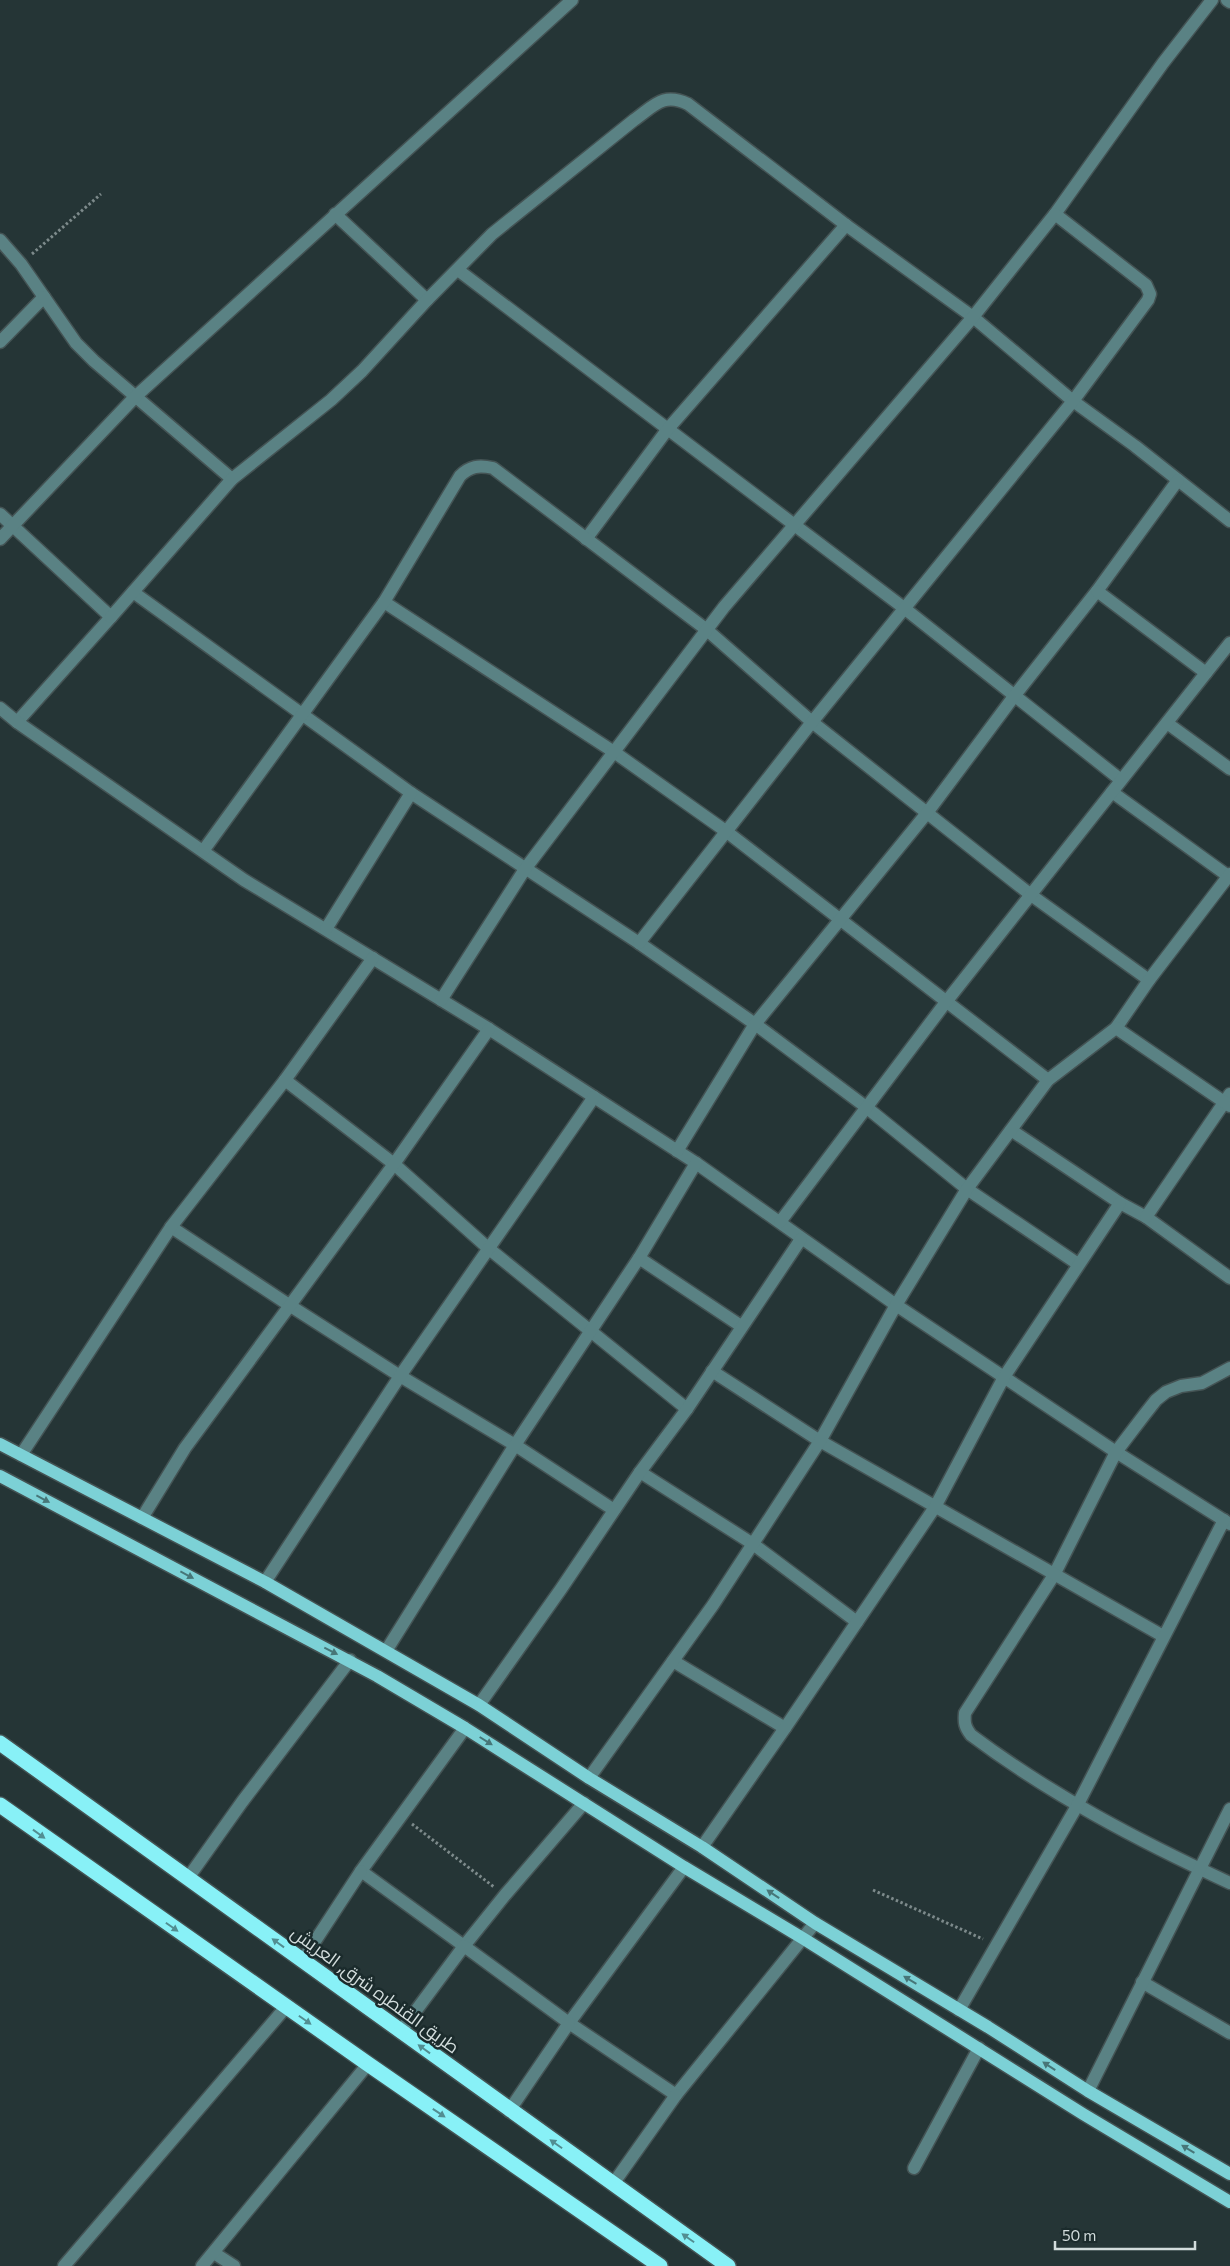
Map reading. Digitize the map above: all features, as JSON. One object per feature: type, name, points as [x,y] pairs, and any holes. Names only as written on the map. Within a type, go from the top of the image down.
[{"type":"highway","name":"طريق القنطره شرق, العريش","points":[[2,1750],[188,1878],[728,2266]]},
{"type":"highway","points":[[3,1810],[660,2266]]},
{"type":"main road","points":[[0,1444],[125,1511],[265,1582],[480,1705],[590,1778],[702,1847],[816,1923],[1088,2091],[1230,2174]]},
{"type":"main road","points":[[0,1476],[350,1660],[465,1728],[684,1867],[804,1939],[1112,2132],[1230,2202]]},
{"type":"main road","points":[[1112,2132],[1123,2111]]},
{"type":"street","points":[[0,539],[135,397],[572,0]]},
{"type":"street","points":[[441,1000],[526,869],[706,630],[972,318],[1055,214],[1157,70],[1212,0]]},
{"type":"street","points":[[17,722],[232,479],[337,394],[362,371],[427,300],[492,234],[634,120],[658,103],[671,98],[677,98],[688,104],[846,225],[972,318],[1073,401],[1135,446],[1230,521]]},
{"type":"street","points":[[335,214],[427,300]]},
{"type":"street","points":[[639,943],[812,722],[1073,401],[1148,300],[1150,294],[1146,285],[1055,214]]},
{"type":"street","points":[[586,539],[667,430],[846,225]]},
{"type":"street","points":[[0,240],[21,264],[76,343],[135,397],[232,479]]},
{"type":"street","points":[[458,270],[904,608],[1122,780]]},
{"type":"street","points":[[0,342],[44,298]]},
{"type":"street","points":[[203,851],[384,602],[460,476],[467,469],[483,466],[493,468],[706,630],[812,722],[927,813],[1031,895],[1149,980]]},
{"type":"street","points":[[676,1151],[755,1024],[842,920],[927,813],[1015,695],[1097,591],[1178,480]]},
{"type":"street","points":[[0,514],[111,617]]},
{"type":"street","points":[[1097,591],[1206,674]]},
{"type":"street","points":[[133,592],[411,793],[639,943],[755,1024],[866,1107],[967,1189],[1078,1264]]},
{"type":"street","points":[[384,602],[614,752],[727,832],[1048,1080]]},
{"type":"street","points":[[780,1222],[946,1002],[1230,644]]},
{"type":"street","points":[[0,708],[17,722],[244,880],[490,1029],[594,1096],[696,1163],[896,1305],[1116,1452],[1227,1522],[1163,1636],[1077,1806],[959,2010]]},
{"type":"street","points":[[1168,723],[1230,769]]},
{"type":"street","points":[[590,1778],[713,1606],[820,1441],[896,1305],[967,1189],[1048,1080],[1116,1028],[1149,980],[1229,875],[1112,792]]},
{"type":"street","points":[[326,930],[411,793]]},
{"type":"street","points":[[21,1455],[171,1227],[285,1080],[373,958]]},
{"type":"street","points":[[1116,1028],[1228,1101],[1146,1217]]},
{"type":"street","points":[[142,1518],[185,1448],[394,1164],[490,1029]]},
{"type":"street","points":[[285,1080],[394,1164],[488,1248],[686,1409]]},
{"type":"street","points":[[265,1582],[400,1376],[594,1096]]},
{"type":"street","points":[[1010,1130],[1120,1203],[1146,1217],[1230,1278]]},
{"type":"street","points":[[386,1651],[515,1445],[639,1258],[696,1163]]},
{"type":"street","points":[[702,1847],[786,1728],[935,1507],[1004,1377],[1120,1203]]},
{"type":"street","points":[[171,1227],[400,1376],[515,1445],[614,1510]]},
{"type":"street","points":[[480,1705],[640,1472],[686,1409],[801,1238]]},
{"type":"street","points":[[639,1258],[741,1326]]},
{"type":"street","points":[[1230,1368],[1202,1383],[1181,1386],[1166,1392],[1156,1400],[1116,1452],[1054,1576],[965,1713],[964,1721],[971,1735],[1015,1768],[1077,1806],[1230,1883]]},
{"type":"street","points":[[712,1371],[820,1441],[1054,1576],[1163,1636]]},
{"type":"street","points":[[640,1472],[753,1544],[858,1622]]},
{"type":"street","points":[[188,1878],[242,1802],[350,1660]]},
{"type":"street","points":[[673,1661],[786,1728]]},
{"type":"street","points":[[302,1961],[361,1871],[465,1728]]},
{"type":"street","points":[[400,2032],[464,1946],[584,1803]]},
{"type":"street","points":[[1088,2091],[1230,1809]]},
{"type":"street","points":[[510,2110],[569,2023],[684,1867]]},
{"type":"street","points":[[361,1871],[569,2023],[676,2095]]},
{"type":"street","points":[[613,2184],[676,2095],[816,1923]]},
{"type":"street","points":[[1142,1982],[1230,2033]]},
{"type":"street","points":[[64,2266],[286,2007]]},
{"type":"street","points":[[914,2168],[979,2048]]},
{"type":"street","points":[[202,2266],[368,2064]]},
{"type":"street","points":[[214,2252],[234,2266]]},
{"type":"path","points":[[21,264],[101,194]]},
{"type":"path","points":[[401,1815],[505,1895]]},
{"type":"path","points":[[873,1890],[997,1946]]}]
